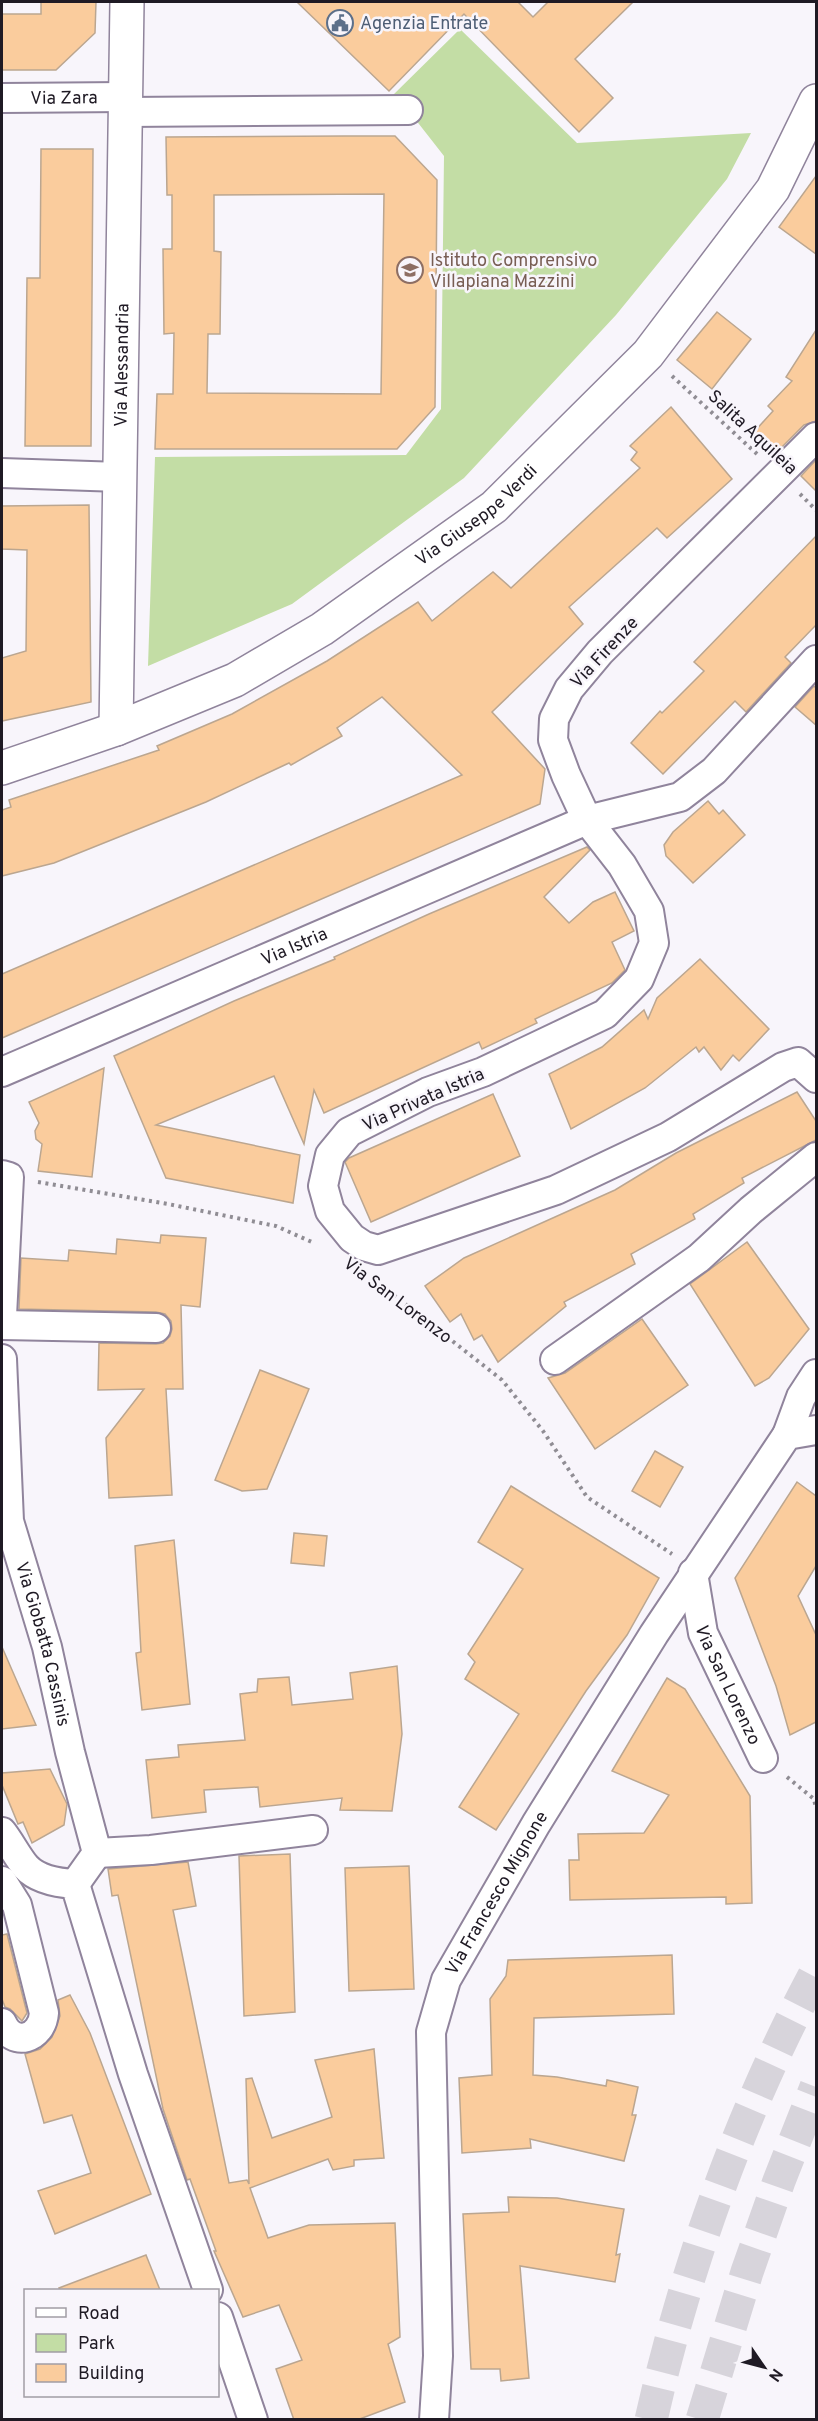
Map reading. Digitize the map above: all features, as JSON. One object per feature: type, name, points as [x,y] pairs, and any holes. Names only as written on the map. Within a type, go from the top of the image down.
[{"type":"street","name":"Via Alessandria","points":[[116,729],[127,2]]},
{"type":"street","name":"Via Zara","points":[[2,98],[125,105],[408,110]]},
{"type":"street","name":"Via Giuseppe Verdi","points":[[2,768],[116,729],[235,680],[322,629],[494,507],[648,354],[773,189],[816,101]]},
{"type":"street","name":"Via Firenze","points":[[588,820],[566,775],[553,740],[554,719],[569,689],[600,652],[816,437]]},
{"type":"street","points":[[2,473],[120,477]]},
{"type":"street","points":[[588,820],[680,797],[714,771],[816,660]]},
{"type":"street","name":"Via Istria","points":[[2,1072],[588,820]]},
{"type":"street","name":"Via Privata Istria","points":[[588,820],[622,864],[649,911],[654,943],[639,980],[605,1014],[483,1072],[428,1092],[349,1132],[330,1155],[323,1186],[330,1211],[352,1238],[364,1246],[378,1250],[427,1235],[556,1190],[668,1137],[783,1067],[798,1062],[816,1078]]},
{"type":"street","points":[[555,1359],[699,1258],[751,1210],[816,1157]]},
{"type":"street","points":[[2,1316],[5,1176]]},
{"type":"street","points":[[2,1325],[156,1328]]},
{"type":"street","name":"Via Giobatta Cassinis","points":[[2,1359],[9,1521],[47,1647],[70,1752],[97,1853]]},
{"type":"street","name":"Via Francesco Mignone","points":[[434,2420],[438,2356],[431,2032],[446,1980],[682,1564],[787,1435],[801,1397],[816,1374]]},
{"type":"street","points":[[787,1435],[816,1430]]},
{"type":"street","name":"Via San Lorenzo","points":[[682,1564],[703,1633],[763,1758]]},
{"type":"street","points":[[75,1884],[97,1853],[151,1850],[313,1830]]},
{"type":"street","points":[[2,1832],[27,1868],[53,1883],[75,1884]]},
{"type":"street","points":[[2,1881],[17,1905],[44,2013],[40,2028],[28,2037],[12,2036],[6,2032],[2,2023]]},
{"type":"street","points":[[75,1884],[133,2074],[208,2289]]},
{"type":"street","points":[[219,2320],[253,2420]]},
{"type":"path","name":"Salita Aquileia","points":[[671,375],[816,510]]},
{"type":"path","points":[[5,1176],[168,1204],[276,1226],[318,1246]]},
{"type":"path","name":"Via San Lorenzo","points":[[368,1275],[502,1380],[543,1431],[587,1497],[682,1564]]},
{"type":"path","name":"Via San Lorenzo","points":[[763,1758],[814,1799],[816,1808]]},
{"type":"green space","points":[[460,29],[577,143],[751,133],[727,179],[616,315],[464,478],[292,604],[148,666],[155,457],[406,455],[441,409],[444,156],[408,110],[392,96]]},
{"type":"building","points":[[41,2],[96,2],[95,33],[56,70],[2,70],[2,14],[41,14]]},
{"type":"building","points":[[297,2],[518,2],[533,17],[548,2],[633,2],[575,59],[613,98],[579,132],[464,14],[389,91]]},
{"type":"building","name":"Istituto Comprensivo Villapiana Mazzini","points":[[395,136],[437,180],[435,407],[397,449],[155,449],[157,394],[173,394],[174,333],[164,334],[163,249],[172,249],[172,195],[167,195],[166,137]],"holes":[[[384,194],[381,394],[207,393],[208,334],[220,334],[221,252],[214,251],[214,195]]]},
{"type":"building","points":[[41,149],[93,149],[91,446],[25,446],[27,278],[40,278]]},
{"type":"building","points":[[816,176],[816,254],[779,227]]},
{"type":"building","points":[[717,312],[751,339],[712,389],[677,360]]},
{"type":"building","points":[[816,330],[816,421],[804,425],[776,453],[754,432],[773,411],[768,406],[792,381],[786,377]]},
{"type":"building","points":[[671,407],[732,479],[667,538],[657,528],[569,607],[583,624],[492,712],[545,769],[540,804],[2,1038],[2,974],[462,775],[382,697],[337,728],[342,736],[291,765],[289,763],[206,802],[54,863],[2,876],[2,810],[11,807],[9,800],[159,750],[157,746],[232,714],[327,661],[418,602],[432,621],[493,572],[511,588],[640,468],[631,460],[637,452],[630,446]]},
{"type":"building","points":[[816,460],[816,491],[801,476]]},
{"type":"building","points":[[89,505],[91,702],[2,721],[2,658],[26,651],[27,550],[2,549],[2,506]]},
{"type":"building","points":[[816,536],[816,625],[785,657],[791,663],[746,712],[735,701],[663,774],[631,743],[660,711],[662,713],[704,671],[694,662]]},
{"type":"building","points":[[814,686],[816,688],[816,725],[795,707]]},
{"type":"building","points":[[708,801],[719,814],[723,810],[745,835],[693,883],[666,856],[664,845],[673,832]]},
{"type":"building","points":[[587,847],[590,850],[544,897],[569,923],[593,902],[615,892],[634,931],[612,942],[625,970],[612,983],[535,1019],[537,1023],[482,1049],[479,1042],[324,1113],[314,1090],[304,1144],[274,1076],[156,1125],[300,1155],[293,1203],[166,1178],[114,1056],[234,1001],[335,959],[334,957],[429,914]]},
{"type":"building","points":[[700,959],[769,1029],[739,1061],[733,1055],[721,1070],[704,1047],[699,1052],[696,1047],[645,1088],[571,1129],[549,1074],[602,1047],[644,1010],[648,1019],[657,998]]},
{"type":"building","points":[[104,1068],[92,1177],[38,1171],[42,1144],[36,1139],[35,1131],[39,1123],[29,1102]]},
{"type":"building","points":[[797,1092],[816,1121],[816,1140],[742,1178],[744,1183],[693,1214],[695,1219],[631,1254],[635,1264],[564,1302],[566,1306],[498,1362],[482,1335],[474,1340],[461,1314],[450,1322],[425,1286],[464,1258],[615,1190],[676,1153]]},
{"type":"building","points":[[493,1094],[520,1156],[371,1222],[345,1162],[349,1158]]},
{"type":"building","points":[[161,1235],[206,1238],[200,1307],[181,1305],[183,1389],[166,1389],[172,1495],[109,1498],[106,1438],[144,1389],[98,1390],[99,1343],[163,1343],[170,1336],[171,1321],[165,1314],[156,1312],[19,1309],[21,1258],[68,1261],[69,1250],[116,1254],[117,1239],[160,1243]]},
{"type":"building","points":[[747,1242],[809,1329],[769,1378],[755,1386],[690,1284]]},
{"type":"building","points":[[642,1319],[688,1385],[595,1449],[548,1378],[565,1373]]},
{"type":"building","points":[[260,1370],[309,1389],[267,1489],[242,1491],[215,1480]]},
{"type":"building","points":[[655,1451],[683,1467],[660,1507],[632,1491]]},
{"type":"building","points":[[797,1482],[816,1496],[816,1566],[798,1596],[816,1635],[816,1722],[790,1735],[776,1686],[735,1578]]},
{"type":"building","points":[[511,1486],[659,1578],[627,1635],[586,1691],[496,1830],[459,1807],[519,1714],[465,1679],[475,1662],[468,1654],[523,1569],[478,1542]]},
{"type":"building","points":[[294,1533],[327,1536],[324,1566],[291,1563]]},
{"type":"building","points":[[174,1540],[190,1704],[142,1710],[136,1653],[141,1652],[135,1546]]},
{"type":"building","points":[[2,1647],[36,1725],[2,1729]]},
{"type":"building","points":[[397,1666],[402,1734],[392,1811],[340,1810],[342,1798],[260,1807],[258,1787],[204,1790],[206,1812],[152,1818],[146,1760],[179,1757],[178,1745],[245,1740],[240,1694],[257,1692],[258,1679],[289,1677],[292,1705],[353,1699],[350,1673]]},
{"type":"building","points":[[667,1678],[685,1689],[750,1796],[752,1903],[726,1904],[726,1897],[570,1900],[569,1860],[579,1860],[578,1834],[644,1833],[669,1795],[612,1771]]},
{"type":"building","points":[[50,1769],[67,1804],[64,1825],[32,1843],[23,1822],[18,1824],[2,1785],[2,1773]]},
{"type":"building","points":[[290,1854],[295,2012],[244,2016],[239,1856]]},
{"type":"building","points":[[188,1862],[196,1906],[173,1910],[229,2183],[247,2180],[249,2184],[246,2079],[252,2078],[272,2138],[332,2117],[315,2060],[374,2049],[384,2158],[354,2160],[354,2166],[333,2170],[328,2159],[250,2188],[268,2238],[309,2225],[395,2223],[400,2337],[388,2344],[405,2402],[357,2420],[294,2420],[276,2369],[302,2360],[279,2305],[243,2317],[214,2251],[216,2251],[190,2179],[187,2180],[163,2109],[118,1895],[112,1896],[108,1869]]},
{"type":"building","points":[[409,1866],[414,1989],[349,1991],[345,1868]]},
{"type":"building","points":[[7,1934],[27,2013],[22,2021],[5,2007],[2,1999],[2,1935]]},
{"type":"building","points":[[672,1955],[674,2014],[534,2018],[533,2075],[606,2086],[607,2080],[638,2087],[632,2115],[636,2115],[624,2161],[530,2139],[531,2148],[462,2153],[459,2078],[492,2075],[490,1999],[506,1976],[508,1960]]},
{"type":"building","points":[[70,1995],[90,2033],[151,2194],[55,2234],[38,2191],[91,2173],[72,2115],[44,2123],[25,2054],[40,2049],[52,2037],[60,2016],[58,2000]]},
{"type":"building","points":[[508,2197],[557,2198],[624,2209],[616,2255],[620,2254],[615,2282],[520,2266],[529,2378],[501,2381],[500,2369],[471,2369],[463,2214],[509,2212]]},
{"type":"building","points":[[146,2255],[160,2289],[60,2289]]},
{"type":"tunnel","points":[[651,2420],[681,2304],[718,2190],[764,2079],[816,1972]]},
{"type":"tunnel","points":[[702,2420],[747,2272],[779,2181],[816,2087]]},
{"type":"place","name":"Agenzia Entrate","points":[[340,23]]},
{"type":"place","name":"Istituto Comprensivo Villapiana Mazzini","points":[[410,270]]}]
